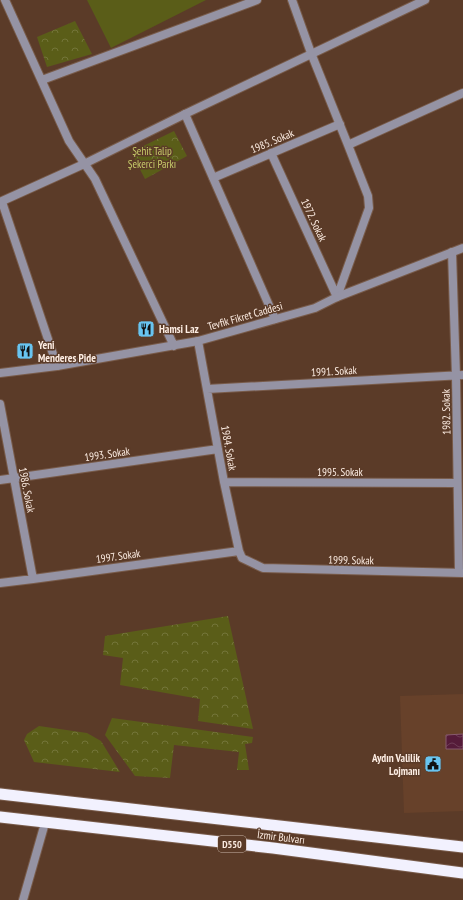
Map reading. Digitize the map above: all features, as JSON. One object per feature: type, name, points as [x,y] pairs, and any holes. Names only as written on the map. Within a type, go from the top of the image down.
[{"type":"highway","name":"İzmir Bulvarı","points":[[0,794],[463,847]]},
{"type":"highway","name":"İzmir Bulvarı","points":[[0,817],[273,848],[463,873]]},
{"type":"street","points":[[5,0],[73,147],[95,179],[174,346]]},
{"type":"street","points":[[42,80],[257,0]]},
{"type":"street","points":[[292,0],[311,54],[368,196],[369,208],[337,297]]},
{"type":"street","points":[[57,366],[1,202],[84,164],[185,114],[425,0]]},
{"type":"street","points":[[348,145],[463,93]]},
{"type":"street","points":[[185,114],[275,319]]},
{"type":"street","name":"1985. Sokak","points":[[213,178],[340,124]]},
{"type":"street","name":"1972. Sokak","points":[[271,153],[337,297]]},
{"type":"street","name":"Tevfik Fikret Caddesi","points":[[0,373],[57,366],[198,341],[315,308],[337,297],[463,248]]},
{"type":"street","name":"1982. Sokak","points":[[452,252],[460,376],[457,483],[461,573]]},
{"type":"street","name":"1984. Sokak","points":[[198,341],[224,482],[240,554]]},
{"type":"street","name":"1991. Sokak","points":[[207,389],[460,376]]},
{"type":"street","name":"1986. Sokak","points":[[0,404],[33,579]]},
{"type":"street","name":"1993. Sokak","points":[[0,480],[218,449]]},
{"type":"street","name":"1995. Sokak","points":[[224,482],[457,483]]},
{"type":"street","name":"1997. Sokak","points":[[0,583],[240,554]]},
{"type":"street","name":"1999. Sokak","points":[[240,554],[263,568],[461,573]]},
{"type":"street","points":[[23,900],[45,823]]},
{"type":"shaded area","name":"Aydın Valilik Lojmanı","points":[[463,694],[463,811],[404,813],[400,696]]},
{"type":"green space","points":[[87,0],[206,0],[111,48]]},
{"type":"green space","points":[[75,21],[92,54],[47,67],[37,37]]},
{"type":"green space","name":"Şehit Talip Şekerci Parkı","points":[[174,131],[187,156],[145,179],[131,152]]},
{"type":"green space","points":[[228,616],[253,729],[198,721],[200,699],[120,685],[123,658],[103,655],[105,636]]},
{"type":"green space","points":[[112,718],[253,737],[252,743],[245,744],[249,770],[237,770],[239,752],[174,745],[170,778],[135,776],[105,735]]},
{"type":"green space","points":[[39,726],[87,733],[101,741],[120,772],[34,762],[24,740],[27,734]]},
{"type":"water","points":[[463,734],[463,749],[446,749],[446,735]]},
{"type":"place","name":"Hamsi Laz","points":[[146,329]]},
{"type":"place","name":"Yeni Menderes Pide","points":[[25,351]]},
{"type":"place","name":"Aydın Valilik Lojmanı","points":[[433,764]]}]
